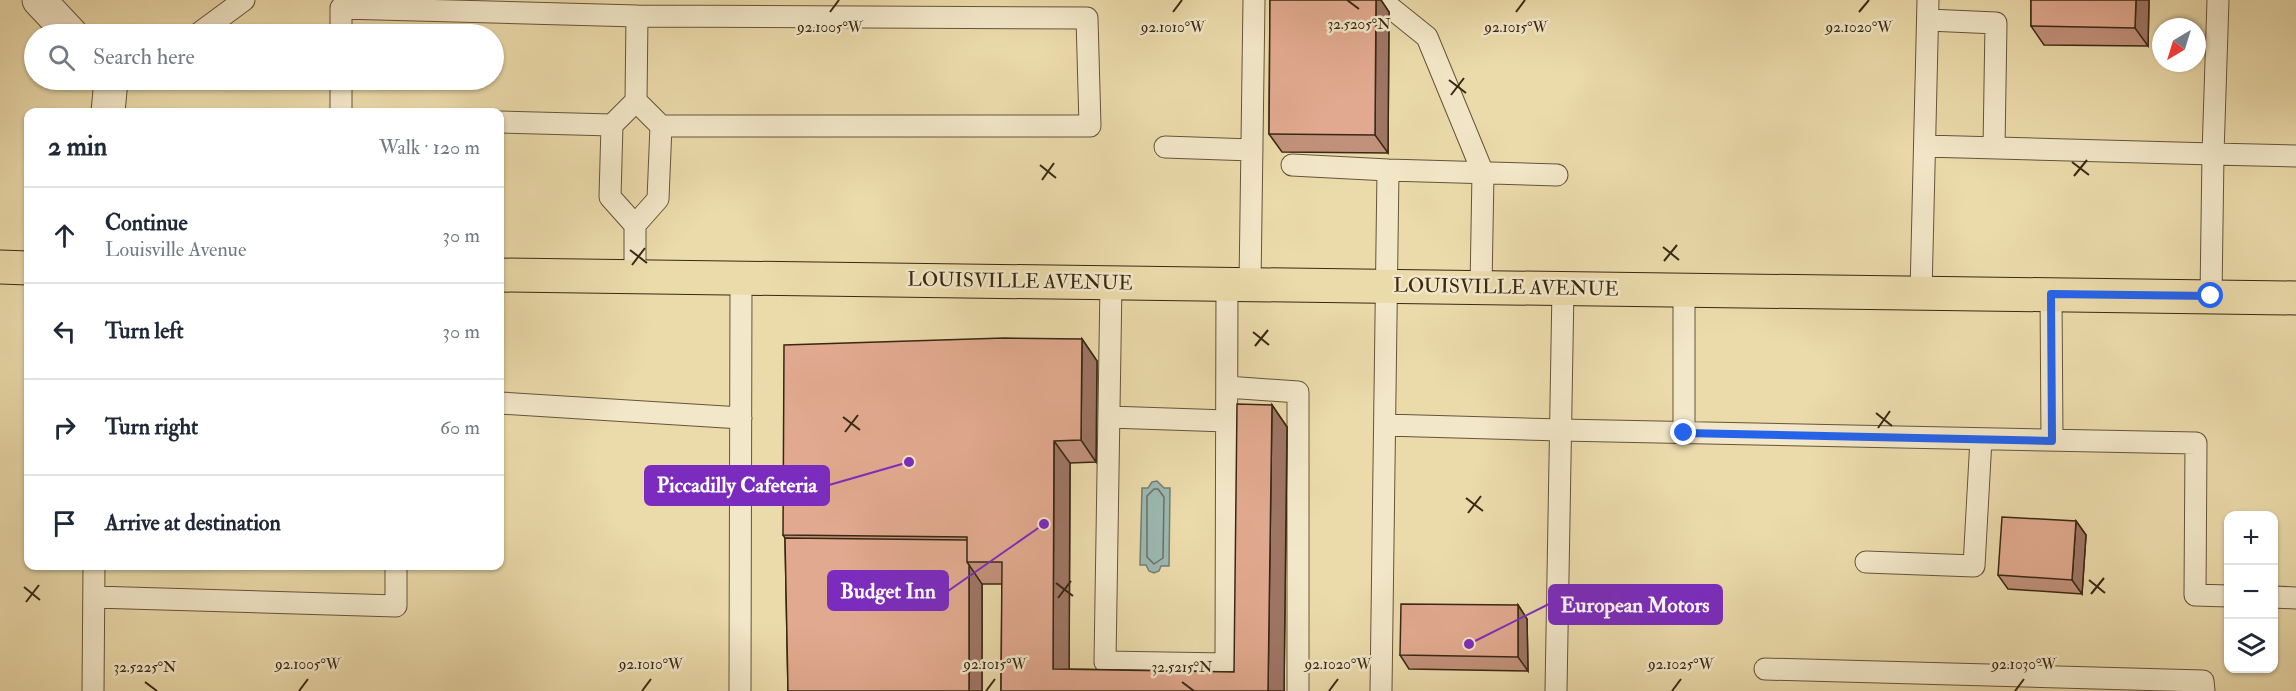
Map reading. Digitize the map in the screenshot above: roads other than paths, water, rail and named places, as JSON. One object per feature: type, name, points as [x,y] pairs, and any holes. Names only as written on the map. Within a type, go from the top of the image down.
[{"type":"main road","points":[[0,267],[24,268]]},
{"type":"main road","name":"LOUISVILLE AVENUE","points":[[504,275],[2296,298]]},
{"type":"street","points":[[39,0],[62,24]]},
{"type":"street","points":[[108,108],[110,90]]},
{"type":"lane","points":[[212,24],[244,0]]},
{"type":"lane","points":[[1111,282],[1105,662],[1226,664],[1227,387],[1252,150],[1254,0]]},
{"type":"lane","points":[[1381,0],[1427,37],[1484,173],[1481,287]]},
{"type":"lane","points":[[2211,296],[2217,0]]},
{"type":"lane","points":[[341,24],[341,8],[382,4],[491,6],[637,16],[760,8],[1087,18],[1090,126],[661,126],[636,101]]},
{"type":"lane","points":[[1922,293],[1928,10],[1996,23],[1994,148]]},
{"type":"lane","points":[[635,225],[609,197],[612,125],[636,101],[637,16]]},
{"type":"lane","points":[[341,90],[341,108]]},
{"type":"lane","points":[[504,122],[612,125]]},
{"type":"lane","points":[[635,277],[635,225],[658,199],[661,126]]},
{"type":"lane","points":[[1925,146],[2296,156]]},
{"type":"lane","points":[[1165,147],[1252,150]]},
{"type":"lane","points":[[1292,165],[1557,175]]},
{"type":"lane","points":[[1381,691],[1388,170]]},
{"type":"lane","points":[[740,691],[741,278]]},
{"type":"lane","points":[[1556,691],[1563,288]]},
{"type":"lane","points":[[1684,290],[1684,433]]},
{"type":"lane","points":[[2051,294],[2052,441]]},
{"type":"lane","points":[[1227,387],[1298,392],[1298,691]]},
{"type":"lane","points":[[504,403],[741,418]]},
{"type":"lane","points":[[1108,417],[1227,421]]},
{"type":"lane","points":[[1385,424],[1684,433],[2196,443],[2195,595],[2224,596]]},
{"type":"lane","points":[[1866,562],[1974,566],[1981,439]]},
{"type":"lane","points":[[93,691],[94,570]]},
{"type":"lane","points":[[94,597],[396,606],[396,570]]},
{"type":"lane","points":[[2278,597],[2296,597]]},
{"type":"lane","points":[[1765,669],[1911,682],[2203,681],[2204,691]]},
{"type":"water","points":[[1157,481],[1164,488],[1170,488],[1169,566],[1161,566],[1159,571],[1154,573],[1149,571],[1146,565],[1140,565],[1142,488],[1148,488],[1152,482]]},
{"type":"place","name":"Piccadilly Cafeteria","points":[[909,462]]},
{"type":"place","name":"Budget Inn","points":[[1044,524]]},
{"type":"place","name":"European Motors","points":[[1469,644]]}]
